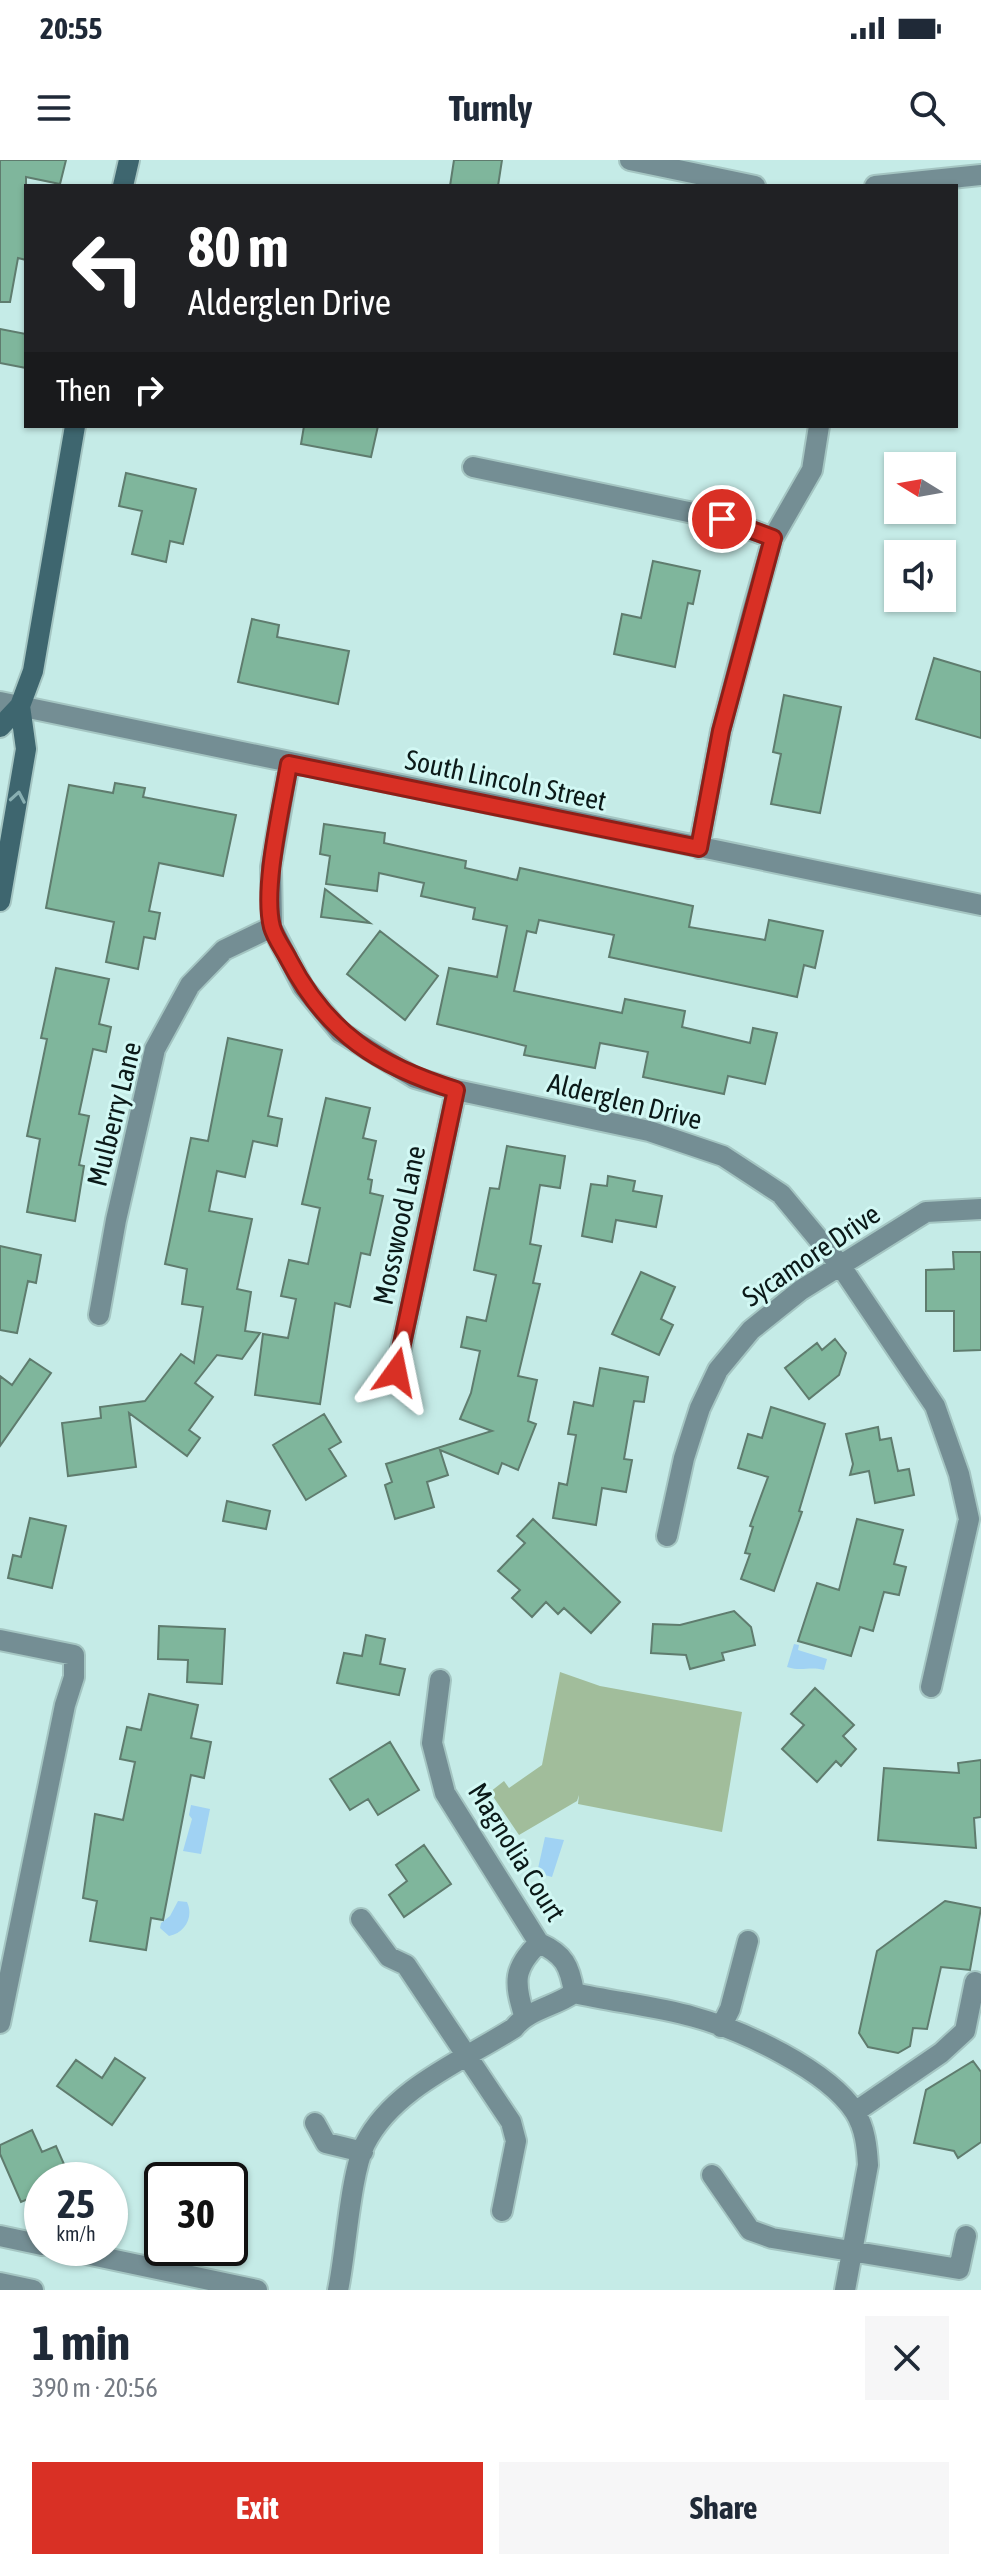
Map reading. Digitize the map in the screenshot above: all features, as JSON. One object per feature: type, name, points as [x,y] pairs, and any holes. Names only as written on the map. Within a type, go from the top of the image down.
[{"type":"main road","points":[[123,184],[129,160]]},
{"type":"main road","points":[[0,727],[10,704],[33,671],[75,428]]},
{"type":"main road","points":[[0,901],[26,749],[10,704]]},
{"type":"street","points":[[630,160],[745,184]]},
{"type":"street","points":[[894,184],[981,175]]},
{"type":"street","points":[[699,848],[721,731],[773,538],[812,470],[819,428]]},
{"type":"street","points":[[473,467],[722,519],[773,538]]},
{"type":"street","name":"South Lincoln Street","points":[[10,704],[981,905]]},
{"type":"street","name":"Alderglen Drive","points":[[289,764],[271,867],[272,927],[303,987],[340,1032],[415,1078],[456,1090],[649,1131],[723,1156],[781,1194],[840,1265],[935,1406],[963,1489],[969,1519],[931,1687]]},
{"type":"street","name":"Mulberry Lane","points":[[99,1315],[116,1220],[155,1049],[190,985],[224,950],[272,927]]},
{"type":"street","name":"Mosswood Lane","points":[[396,1372],[456,1090]]},
{"type":"street","name":"Sycamore Drive","points":[[667,1536],[684,1458],[700,1408],[718,1370],[751,1330],[840,1265],[926,1212],[981,1209]]},
{"type":"street","points":[[0,1640],[74,1655],[74,1677],[65,1705],[0,2023]]},
{"type":"street","name":"Magnolia Court","points":[[440,1680],[432,1743],[445,1793],[539,1943],[558,1951],[566,1960],[574,1993]]},
{"type":"street","points":[[361,1919],[389,1957],[406,1965],[511,2122],[516,2141],[502,2211]]},
{"type":"street","points":[[721,2027],[730,2009],[748,1941]]},
{"type":"street","points":[[524,2015],[517,1983],[518,1967],[539,1943]]},
{"type":"street","points":[[855,2112],[941,2053],[965,2031],[975,1982]]},
{"type":"street","points":[[338,2290],[363,2152],[384,2117],[419,2086],[514,2028],[524,2015],[555,2006],[574,1993],[694,2017],[721,2027],[768,2048],[828,2083],[855,2112],[867,2147],[868,2165],[845,2290]]},
{"type":"street","points":[[315,2123],[326,2143],[363,2152]]},
{"type":"street","points":[[712,2175],[750,2230],[772,2238],[854,2249],[959,2269],[966,2236]]},
{"type":"street","points":[[0,2236],[24,2241]]},
{"type":"street","points":[[128,2263],[257,2290]]},
{"type":"street","points":[[0,2283],[33,2290]]},
{"type":"green space","points":[[560,1672],[600,1686],[742,1712],[722,1832],[578,1804],[579,1795],[577,1801],[519,1835],[490,1792],[504,1781],[509,1788],[542,1765]]},
{"type":"water","points":[[794,1644],[799,1645],[798,1650],[827,1659],[824,1670],[787,1667]]},
{"type":"water","points":[[191,1805],[210,1809],[201,1854],[183,1851],[192,1819],[189,1815]]},
{"type":"water","points":[[545,1837],[564,1840],[552,1877],[537,1873]]},
{"type":"water","points":[[178,1901],[187,1902],[189,1919],[180,1932],[169,1936],[160,1928],[161,1923],[170,1916]]},
{"type":"building","points":[[0,160],[66,160],[60,184],[26,177],[24,260],[18,258],[10,302],[0,302]]},
{"type":"building","points":[[454,160],[502,160],[498,184],[450,184]]},
{"type":"building","points":[[0,329],[24,334],[24,368],[0,363]]},
{"type":"building","points":[[304,428],[378,428],[371,457],[301,444]]},
{"type":"building","points":[[126,473],[196,489],[183,544],[170,541],[166,562],[132,554],[142,511],[119,506]]},
{"type":"building","points":[[653,561],[700,571],[693,604],[688,603],[675,667],[614,654],[622,614],[641,618]]},
{"type":"building","points":[[252,619],[279,625],[277,637],[349,651],[338,704],[238,682]]},
{"type":"building","points":[[934,658],[981,672],[981,738],[916,719]]},
{"type":"building","points":[[784,695],[841,707],[820,813],[771,804],[781,754],[773,752]]},
{"type":"building","points":[[115,783],[145,788],[143,797],[236,815],[223,876],[159,863],[149,911],[160,913],[155,939],[144,937],[138,969],[106,962],[114,922],[46,908],[69,785],[113,793]]},
{"type":"building","points":[[324,824],[385,833],[384,843],[466,861],[465,868],[517,880],[520,868],[693,906],[689,927],[765,940],[769,920],[823,931],[815,968],[804,965],[797,997],[609,957],[614,935],[539,920],[536,933],[527,931],[514,991],[622,1013],[625,999],[685,1011],[682,1027],[750,1043],[753,1028],[777,1033],[765,1084],[728,1076],[724,1094],[643,1077],[648,1052],[600,1043],[595,1068],[524,1055],[526,1046],[437,1024],[449,968],[497,977],[507,926],[473,919],[475,908],[421,896],[424,883],[379,873],[377,891],[326,884],[330,856],[320,854]]},
{"type":"building","points":[[325,889],[370,923],[321,917]]},
{"type":"building","points":[[380,931],[438,976],[405,1020],[347,974]]},
{"type":"building","points":[[56,968],[109,979],[99,1024],[111,1027],[106,1052],[93,1049],[79,1114],[89,1116],[79,1165],[84,1166],[75,1221],[27,1212],[40,1139],[27,1136],[47,1039],[41,1038]]},
{"type":"building","points":[[228,1038],[282,1050],[268,1116],[282,1119],[277,1146],[253,1141],[245,1177],[217,1171],[209,1211],[252,1219],[237,1289],[251,1292],[245,1331],[260,1333],[242,1359],[217,1355],[195,1383],[213,1397],[189,1430],[200,1438],[187,1456],[129,1413],[136,1467],[68,1476],[62,1423],[101,1418],[100,1407],[145,1401],[181,1354],[194,1363],[203,1307],[182,1304],[187,1269],[165,1264],[191,1138],[208,1141]]},
{"type":"building","points":[[326,1098],[370,1108],[363,1138],[376,1141],[368,1179],[372,1180],[370,1193],[383,1196],[370,1255],[361,1253],[350,1307],[335,1303],[320,1404],[255,1395],[263,1334],[288,1338],[296,1299],[281,1296],[289,1260],[308,1264],[320,1208],[302,1204]]},
{"type":"building","points":[[507,1146],[565,1156],[560,1188],[540,1185],[530,1244],[541,1246],[533,1283],[540,1284],[518,1376],[537,1380],[528,1421],[536,1424],[518,1470],[502,1463],[498,1474],[440,1450],[448,1475],[427,1482],[434,1507],[395,1519],[385,1485],[392,1482],[386,1464],[492,1431],[460,1419],[471,1393],[480,1351],[461,1347],[467,1317],[486,1321],[496,1275],[474,1270],[490,1188],[499,1189]]},
{"type":"building","points":[[608,1176],[635,1181],[633,1191],[662,1196],[656,1227],[616,1220],[612,1242],[582,1236],[591,1184],[607,1186]]},
{"type":"building","points":[[0,1246],[41,1255],[36,1283],[28,1281],[17,1333],[0,1330]]},
{"type":"building","points":[[953,1252],[981,1252],[981,1350],[954,1351],[954,1311],[926,1311],[926,1270],[954,1269]]},
{"type":"building","points":[[641,1272],[675,1287],[661,1319],[673,1325],[659,1355],[612,1334]]},
{"type":"building","points":[[835,1339],[846,1353],[839,1375],[809,1399],[785,1368],[817,1343],[822,1350]]},
{"type":"building","points":[[30,1359],[51,1373],[0,1446],[0,1376],[12,1385]]},
{"type":"building","points":[[600,1368],[648,1377],[644,1402],[634,1401],[624,1459],[632,1460],[626,1492],[602,1488],[596,1525],[553,1518],[559,1483],[567,1485],[576,1435],[568,1434],[574,1402],[593,1406]]},
{"type":"building","points":[[771,1407],[825,1424],[799,1511],[802,1512],[774,1591],[741,1579],[750,1554],[745,1553],[753,1527],[750,1526],[768,1477],[738,1468],[748,1434],[762,1438]]},
{"type":"building","points":[[324,1414],[341,1442],[329,1449],[346,1476],[306,1500],[273,1445]]},
{"type":"building","points":[[878,1427],[880,1440],[891,1438],[898,1471],[909,1469],[914,1495],[875,1503],[869,1471],[850,1475],[853,1464],[846,1434]]},
{"type":"building","points":[[227,1501],[270,1511],[266,1529],[223,1521]]},
{"type":"building","points":[[30,1518],[66,1526],[52,1588],[8,1578],[13,1555],[21,1557]]},
{"type":"building","points":[[533,1519],[620,1602],[591,1633],[564,1608],[558,1614],[546,1602],[532,1617],[512,1598],[520,1590],[498,1571],[525,1543],[517,1536]]},
{"type":"building","points":[[857,1519],[903,1530],[894,1564],[906,1567],[899,1595],[884,1592],[873,1631],[860,1627],[851,1656],[798,1641],[817,1583],[839,1590]]},
{"type":"building","points":[[734,1611],[751,1627],[755,1645],[722,1653],[724,1660],[690,1669],[686,1655],[651,1653],[653,1624],[680,1625]]},
{"type":"building","points":[[159,1626],[225,1629],[222,1684],[187,1682],[188,1660],[158,1659]]},
{"type":"building","points":[[366,1635],[385,1639],[380,1664],[405,1669],[399,1695],[337,1683],[344,1653],[362,1656]]},
{"type":"building","points":[[815,1688],[854,1725],[843,1736],[856,1749],[841,1766],[836,1761],[817,1782],[782,1749],[804,1725],[791,1714]]},
{"type":"building","points":[[149,1694],[198,1705],[191,1738],[211,1742],[204,1778],[191,1775],[163,1920],[151,1918],[146,1950],[90,1941],[97,1901],[83,1898],[95,1814],[123,1820],[135,1762],[120,1759],[127,1727],[141,1730]]},
{"type":"building","points":[[390,1742],[419,1790],[378,1815],[368,1799],[350,1810],[330,1779]]},
{"type":"building","points":[[981,1760],[981,1817],[974,1818],[976,1848],[878,1840],[884,1768],[959,1773],[958,1763]]},
{"type":"building","points":[[424,1845],[451,1884],[404,1917],[389,1895],[407,1881],[396,1865]]},
{"type":"building","points":[[945,1901],[981,1908],[970,1970],[941,1967],[927,2029],[913,2028],[910,2046],[898,2053],[868,2047],[859,2033],[877,1951]]},
{"type":"building","points":[[115,2058],[145,2078],[112,2125],[57,2086],[76,2060],[102,2078]]},
{"type":"building","points":[[973,2061],[981,2072],[981,2142],[958,2158],[954,2151],[914,2143],[926,2090]]},
{"type":"building","points":[[32,2130],[42,2152],[56,2146],[63,2162],[24,2162],[24,2201],[21,2202],[0,2154],[0,2145]]},
{"type":"route","points":[[396,1372],[456,1090],[415,1078],[340,1032],[303,987],[272,927],[271,867],[289,764],[699,848],[721,731],[773,538],[722,519]]}]
